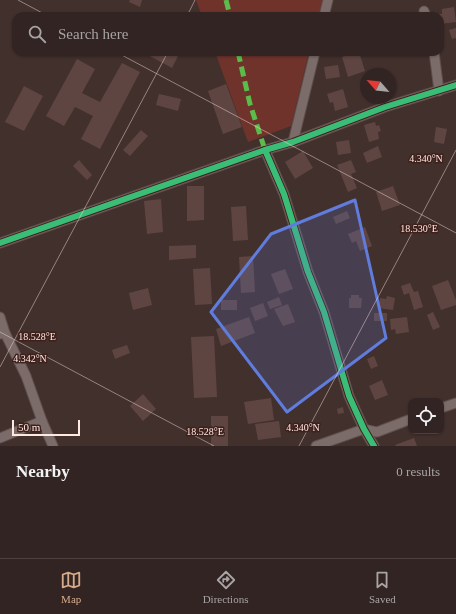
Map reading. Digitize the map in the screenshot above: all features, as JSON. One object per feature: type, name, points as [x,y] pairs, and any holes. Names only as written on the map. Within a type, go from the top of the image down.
[{"type":"street","points":[[325,12],[328,0]]},
{"type":"street","points":[[293,142],[314,56]]},
{"type":"street","points":[[435,56],[439,91]]},
{"type":"street","points":[[0,243],[265,150],[293,142],[385,107],[456,85]]},
{"type":"street","points":[[265,150],[284,194],[308,272],[324,312],[349,396],[364,429],[374,446]]},
{"type":"street","points":[[0,317],[2,334],[26,376],[42,421],[54,446]]},
{"type":"street","points":[[444,407],[456,403]]},
{"type":"street","points":[[316,446],[364,429],[377,432],[408,420]]},
{"type":"street","points":[[0,438],[42,421]]},
{"type":"highlighted area","points":[[355,200],[386,338],[287,412],[211,312],[271,234]]},
{"type":"shaded area","points":[[196,0],[323,0],[320,12],[200,12]]},
{"type":"shaded area","points":[[216,56],[308,56],[291,126],[248,142]]},
{"type":"building","points":[[130,0],[142,0],[140,7],[129,2]]},
{"type":"building","points":[[454,7],[456,22],[444,24],[444,12],[442,12],[442,9]]},
{"type":"building","points":[[456,28],[456,38],[452,39],[449,30]]},
{"type":"building","points":[[150,56],[178,56],[172,68]]},
{"type":"building","points":[[360,56],[364,68],[360,68],[360,73],[348,77],[342,57]]},
{"type":"building","points":[[77,59],[95,69],[82,93],[100,102],[122,63],[140,72],[100,149],[81,139],[93,116],[75,107],[64,126],[46,116]]},
{"type":"building","points":[[338,65],[340,77],[326,79],[324,67]]},
{"type":"building","points":[[226,84],[242,127],[223,134],[208,91]]},
{"type":"building","points":[[24,86],[43,96],[24,131],[5,122]]},
{"type":"building","points":[[343,89],[348,107],[335,111],[333,102],[330,103],[327,94]]},
{"type":"building","points":[[159,94],[181,99],[178,111],[156,105]]},
{"type":"building","points":[[375,122],[376,126],[379,125],[381,131],[378,132],[379,139],[369,142],[364,125]]},
{"type":"building","points":[[436,127],[447,129],[444,144],[434,142]]},
{"type":"building","points":[[141,130],[148,136],[130,156],[123,150]]},
{"type":"building","points":[[349,140],[351,153],[338,155],[336,142]]},
{"type":"building","points":[[378,146],[382,157],[367,163],[363,153]]},
{"type":"building","points":[[303,151],[313,168],[295,179],[285,162]]},
{"type":"building","points":[[79,160],[92,175],[87,180],[73,166]]},
{"type":"building","points":[[351,160],[356,172],[351,174],[357,188],[348,192],[337,165]]},
{"type":"building","points":[[187,186],[204,186],[204,220],[187,221]]},
{"type":"building","points":[[393,186],[400,205],[382,211],[376,192]]},
{"type":"building","points":[[161,199],[163,232],[147,234],[144,201]]},
{"type":"building","points":[[246,206],[248,240],[233,241],[231,207]]},
{"type":"building","points":[[347,211],[350,218],[336,224],[333,217]]},
{"type":"building","points":[[365,227],[372,246],[360,251],[356,241],[352,243],[348,234]]},
{"type":"building","points":[[196,245],[196,258],[169,260],[169,246]]},
{"type":"building","points":[[253,256],[255,292],[241,293],[239,257]]},
{"type":"building","points":[[210,268],[212,304],[195,305],[193,269]]},
{"type":"building","points":[[285,269],[293,289],[279,294],[271,274]]},
{"type":"building","points":[[448,280],[456,300],[456,305],[441,310],[432,286]]},
{"type":"building","points":[[410,283],[414,292],[418,291],[423,307],[414,310],[409,293],[404,295],[401,286]]},
{"type":"building","points":[[148,288],[152,305],[133,310],[129,293]]},
{"type":"building","points":[[351,295],[359,295],[359,298],[362,298],[361,308],[349,308],[349,298],[351,298]]},
{"type":"building","points":[[387,296],[395,298],[393,310],[378,308],[380,298],[386,299]]},
{"type":"building","points":[[279,297],[282,305],[270,309],[267,302]]},
{"type":"building","points":[[221,300],[237,300],[237,310],[221,310]]},
{"type":"building","points":[[263,303],[268,316],[255,321],[250,308]]},
{"type":"building","points":[[288,304],[295,322],[283,326],[274,309]]},
{"type":"building","points":[[433,312],[440,327],[433,330],[427,315]]},
{"type":"building","points":[[374,313],[387,313],[387,321],[374,321]]},
{"type":"building","points":[[249,317],[255,333],[221,346],[216,329]]},
{"type":"building","points":[[407,317],[409,332],[396,334],[395,329],[391,330],[390,319]]},
{"type":"building","points":[[214,336],[217,397],[194,398],[191,337]]},
{"type":"building","points":[[127,345],[130,353],[115,359],[112,350]]},
{"type":"building","points":[[374,356],[378,366],[371,369],[367,359]]},
{"type":"building","points":[[382,380],[388,395],[375,400],[369,386]]},
{"type":"building","points":[[143,394],[156,409],[143,421],[130,406]]},
{"type":"building","points":[[271,398],[274,420],[248,424],[244,402]]},
{"type":"building","points":[[343,407],[344,413],[338,414],[337,409]]},
{"type":"building","points":[[211,416],[228,416],[228,446],[211,446]]},
{"type":"building","points":[[279,421],[281,437],[258,440],[255,424]]},
{"type":"building","points":[[414,438],[417,446],[395,445]]},
{"type":"marked path","points":[[226,0],[229,12]]},
{"type":"marked path","points":[[239,56],[250,104],[265,150]]},
{"type":"cycle path","points":[[0,243],[265,150],[293,142],[385,107],[456,85]]},
{"type":"cycle path","points":[[265,150],[284,194],[308,272],[324,312],[349,396],[364,429],[374,446]]}]
